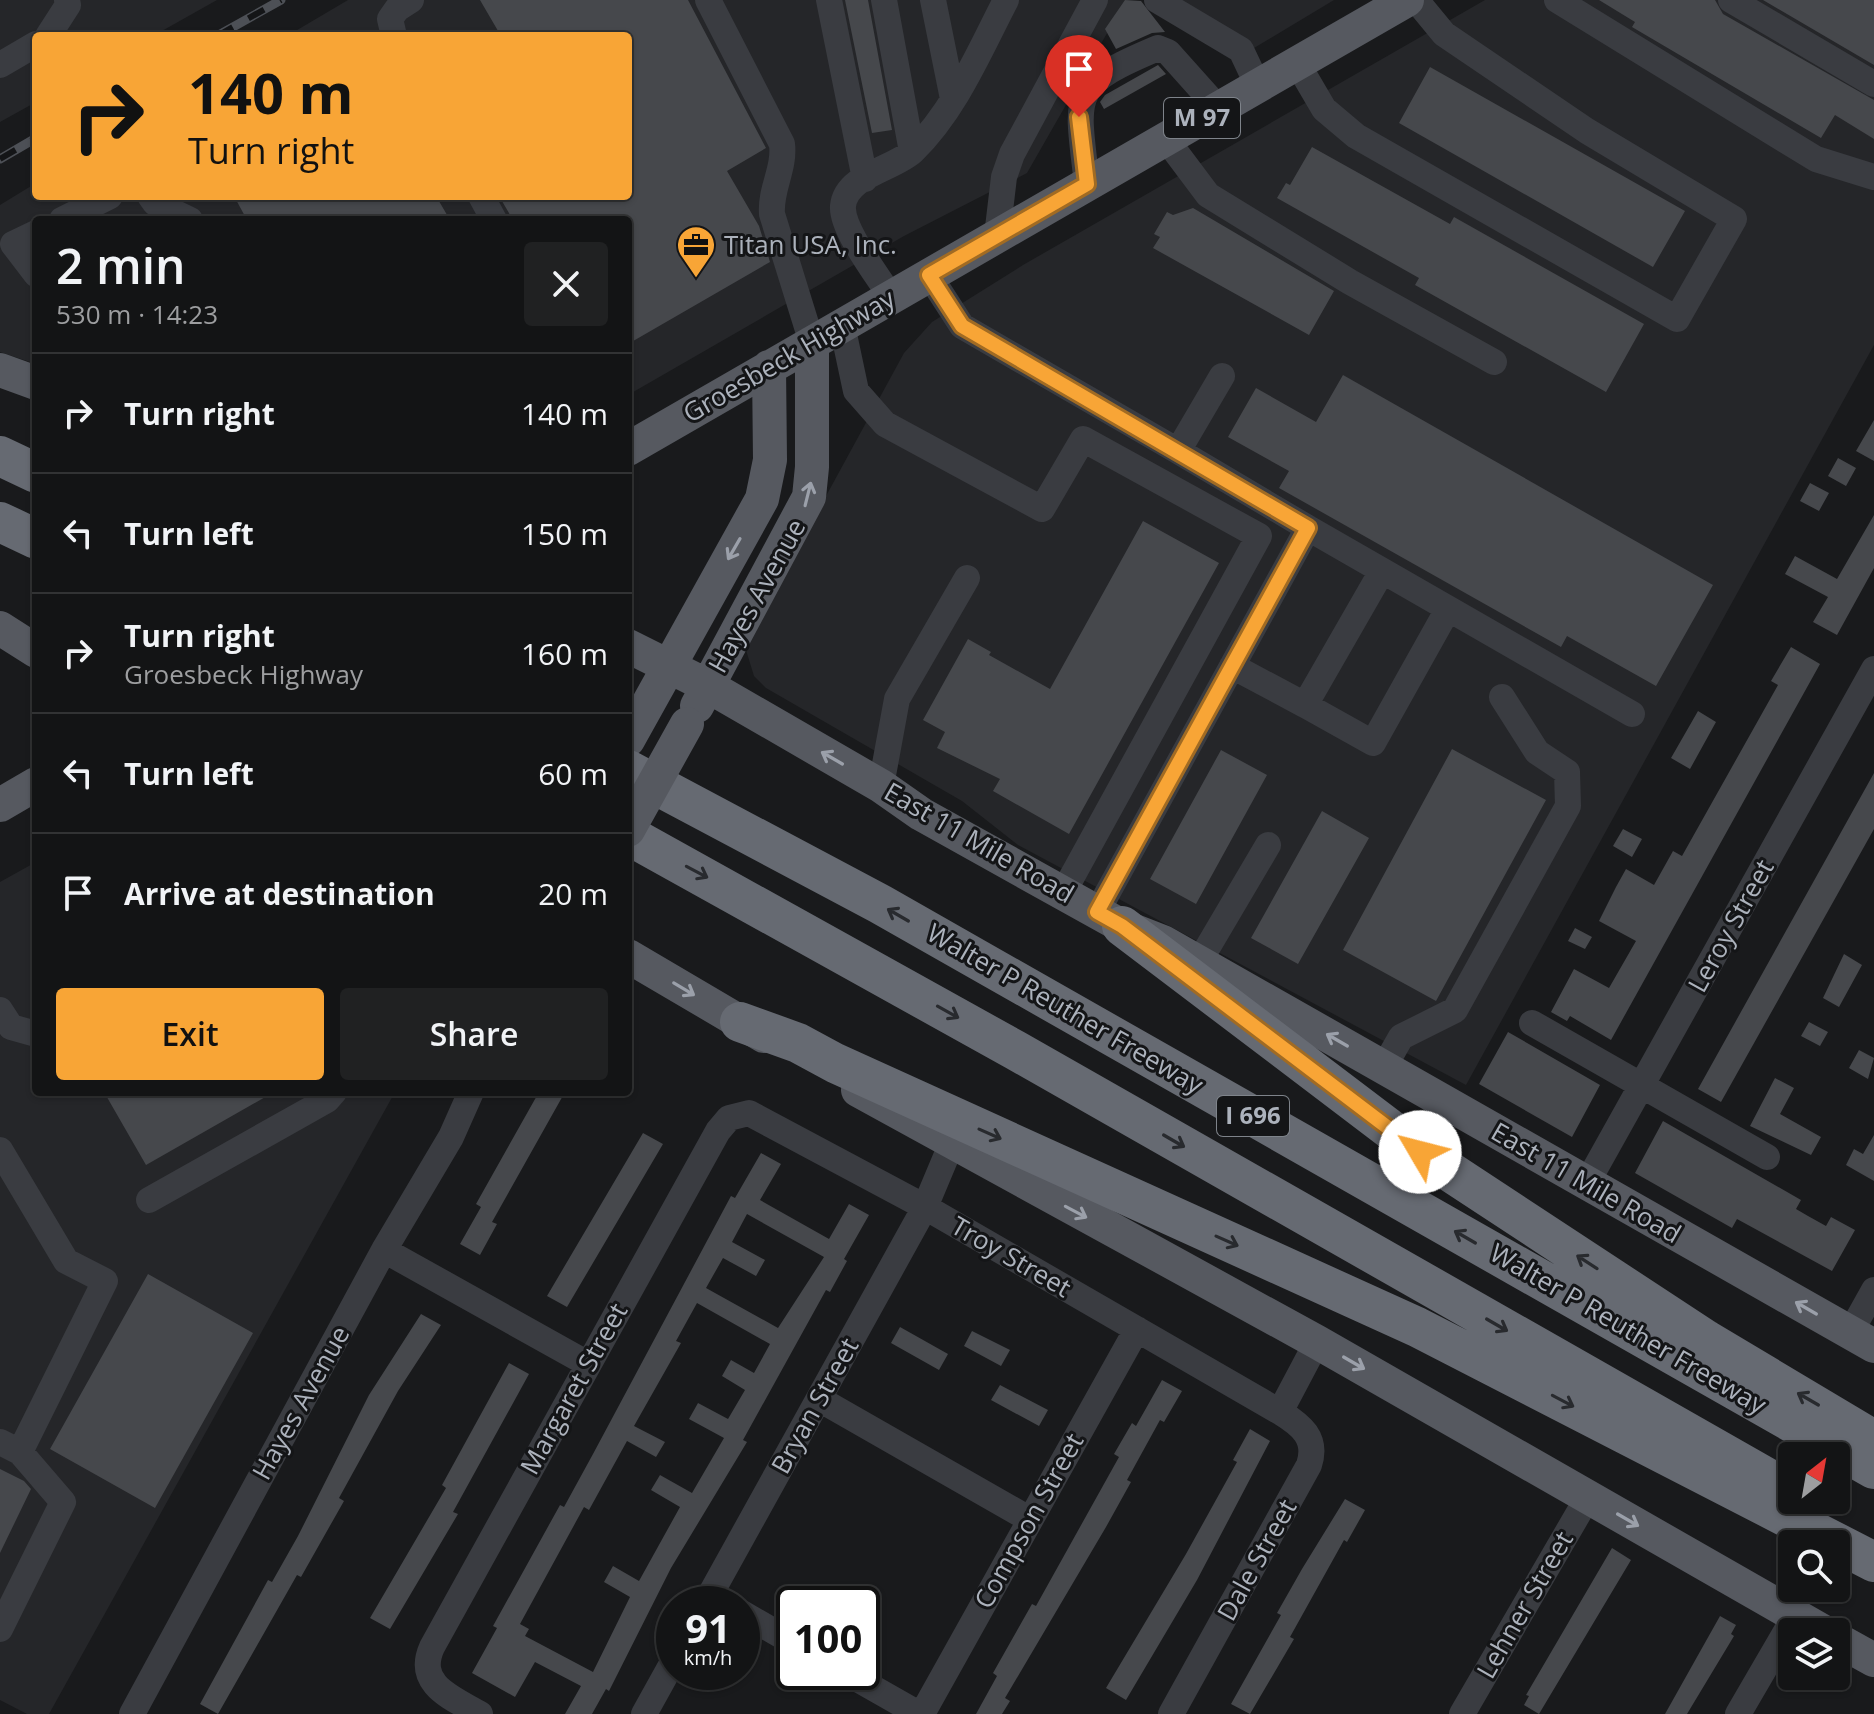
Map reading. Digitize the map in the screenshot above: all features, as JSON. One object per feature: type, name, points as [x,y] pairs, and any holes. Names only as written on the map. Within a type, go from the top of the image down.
[{"type":"highway","points":[[0,456],[32,471]]},
{"type":"highway","points":[[0,522],[32,537]]},
{"type":"highway","name":"Walter P Reuther Freeway","points":[[632,772],[880,904],[1874,1469]]},
{"type":"highway","name":"I 696","points":[[632,834],[1778,1484]]},
{"type":"highway","points":[[1110,919],[1420,1152],[1706,1340],[1874,1441]]},
{"type":"highway","points":[[740,1022],[798,1043],[849,1070],[1417,1327],[1874,1562]]},
{"type":"highway","points":[[1831,1514],[1874,1538]]},
{"type":"main road","name":"Groesbeck Highway","points":[[632,447],[1407,0]]},
{"type":"main road","name":"Hayes Avenue","points":[[632,825],[809,497],[812,467],[812,343]]},
{"type":"main road","name":"Hayes Avenue","points":[[632,733],[762,499],[770,460],[769,367]]},
{"type":"main road","points":[[0,370],[32,382]]},
{"type":"main road","points":[[0,628],[32,649]]},
{"type":"main road","points":[[0,640],[32,650]]},
{"type":"main road","name":"East 11 Mile Road","points":[[632,648],[708,686],[881,786],[921,814],[1063,893],[1199,962],[1862,1340]]},
{"type":"main road","points":[[0,777],[32,771]]},
{"type":"main road","points":[[0,805],[32,786]]},
{"type":"main road","points":[[632,958],[951,1145],[1317,1342],[1800,1618]]},
{"type":"main road","points":[[1850,1647],[1874,1660]]},
{"type":"street","points":[[51,32],[68,5],[67,0]]},
{"type":"street","points":[[393,32],[390,19],[397,9],[411,0]]},
{"type":"street","points":[[708,0],[782,144],[784,159],[771,199],[772,214],[812,343]]},
{"type":"street","points":[[829,0],[865,179]]},
{"type":"street","points":[[884,0],[912,152]]},
{"type":"street","points":[[933,0],[953,99]]},
{"type":"street","points":[[980,0],[991,29]]},
{"type":"street","points":[[891,297],[848,227],[843,206],[850,187],[912,152],[953,99],[1006,0]]},
{"type":"street","points":[[997,236],[1004,177],[1012,154],[1095,0]]},
{"type":"street","points":[[1157,0],[1241,50],[1258,86]]},
{"type":"street","points":[[1297,63],[1324,109],[1356,136],[1677,319],[1734,219],[1587,131],[1444,34],[1416,0]]},
{"type":"street","points":[[1557,0],[1816,159],[1874,177]]},
{"type":"street","points":[[1731,0],[1874,84]]},
{"type":"street","points":[[0,65],[32,46]]},
{"type":"street","points":[[1087,184],[1080,102],[1085,88],[1134,58],[1158,48],[1168,52],[1219,109]]},
{"type":"street","points":[[1166,139],[1208,195],[1350,282],[1494,362]]},
{"type":"street","points":[[70,216],[102,200]]},
{"type":"street","points":[[153,200],[182,216]]},
{"type":"street","points":[[32,235],[13,244],[32,269]]},
{"type":"street","points":[[929,275],[962,326],[1632,714]]},
{"type":"street","points":[[842,325],[856,391],[885,424],[1042,509],[1083,439],[1259,536],[1063,893]]},
{"type":"street","points":[[1178,451],[1222,376]]},
{"type":"street","points":[[1110,919],[1232,666],[1308,528]]},
{"type":"street","points":[[1305,705],[1382,571]]},
{"type":"street","points":[[881,786],[897,699],[967,578]]},
{"type":"street","points":[[1232,666],[1373,743],[1448,609]]},
{"type":"street","name":"Leroy Street","points":[[1587,1183],[1874,669]]},
{"type":"street","points":[[1384,1067],[1401,1037],[1455,1010],[1568,806],[1567,772],[1537,752],[1502,697]]},
{"type":"street","points":[[1199,962],[1268,845]]},
{"type":"street","points":[[0,1010],[11,1027],[32,1033]]},
{"type":"street","points":[[1532,1023],[1767,1157]]},
{"type":"street","points":[[149,1200],[330,1096]]},
{"type":"street","name":"Hayes Avenue","points":[[132,1714],[384,1250],[451,1137],[469,1096]]},
{"type":"street","name":"Troy Street","points":[[739,1114],[749,1113],[764,1118],[1280,1412]]},
{"type":"street","name":"Margaret Street","points":[[480,1714],[437,1688],[428,1675],[428,1656],[718,1131],[729,1118],[739,1114]]},
{"type":"street","name":"Bryan Street","points":[[722,1586],[819,1399],[925,1207],[951,1145]]},
{"type":"street","points":[[0,1150],[10,1191],[66,1261],[105,1281],[10,1447],[63,1502],[0,1629]]},
{"type":"street","points":[[384,1250],[588,1364]]},
{"type":"street","points":[[1862,1340],[1874,1290]]},
{"type":"street","name":"Compson Street","points":[[920,1714],[1137,1329]]},
{"type":"street","points":[[1280,1412],[1317,1342]]},
{"type":"street","points":[[819,1399],[1029,1519]]},
{"type":"street","name":"Dale Street","points":[[1176,1712],[1313,1454],[1306,1431],[1280,1412]]},
{"type":"street","name":"Lehner Street","points":[[1462,1714],[1588,1497]]},
{"type":"street","points":[[1738,1714],[1778,1664]]},
{"type":"street","points":[[644,1714],[657,1690]]},
{"type":"street","points":[[877,1690],[920,1714]]},
{"type":"shaded area","points":[[0,0],[217,0],[160,32],[32,32],[32,104],[0,122]]},
{"type":"shaded area","points":[[348,0],[1126,0],[1027,173],[904,236],[632,393],[632,216],[32,216],[32,363],[0,352],[0,205],[32,185],[32,200],[632,200],[632,32],[294,32]]},
{"type":"shaded area","points":[[1144,0],[1334,0],[1239,57]]},
{"type":"shaded area","points":[[1485,0],[1874,0],[1874,345],[1466,1085],[1018,845],[962,801],[766,688],[754,676],[746,650],[753,630],[904,353],[932,322],[1023,265]]},
{"type":"shaded area","points":[[32,864],[32,1096],[393,1096],[49,1714],[27,1714],[0,1700],[0,882]]},
{"type":"building","points":[[480,0],[688,0],[766,148],[727,171],[759,226],[770,262],[632,342],[632,216],[511,216],[501,200],[632,200],[632,32],[499,32]]},
{"type":"building","points":[[845,0],[868,0],[892,130],[872,133]]},
{"type":"building","points":[[1125,0],[1141,1],[1165,32],[1152,33],[1116,49],[1105,29]]},
{"type":"building","points":[[1599,0],[1715,0],[1723,14],[1874,100],[1874,139],[1835,115],[1821,138],[1632,27],[1635,22]]},
{"type":"building","points":[[1763,0],[1874,0],[1874,65]]},
{"type":"building","points":[[1158,65],[1166,74],[1104,109],[1100,102],[1105,95]]},
{"type":"building","points":[[1430,67],[1685,211],[1653,267],[1399,123]]},
{"type":"building","points":[[1312,147],[1450,224],[1454,217],[1644,324],[1606,392],[1415,285],[1419,278],[1277,198],[1286,183],[1290,185]]},
{"type":"building","points":[[236,200],[438,200],[448,216],[245,216]]},
{"type":"building","points":[[1193,208],[1334,291],[1309,335],[1153,248],[1160,237],[1154,234],[1167,212],[1173,215]]},
{"type":"building","points":[[1343,375],[1713,585],[1656,686],[1567,636],[1561,647],[1279,488],[1289,471],[1228,437],[1256,388],[1316,422]]},
{"type":"building","points":[[1874,420],[1874,461],[1856,451]]},
{"type":"building","points":[[1838,458],[1856,468],[1846,486],[1828,476]]},
{"type":"building","points":[[1810,483],[1829,493],[1819,511],[1800,501]]},
{"type":"building","points":[[1874,515],[1874,568],[1837,635],[1813,622],[1828,597],[1785,574],[1795,556],[1837,579]]},
{"type":"building","points":[[1143,521],[1219,563],[1069,834],[993,791],[1000,779],[937,748],[945,732],[923,720],[968,639],[991,652],[989,655],[1050,689]]},
{"type":"building","points":[[1791,647],[1820,664],[1611,1040],[1570,1016],[1567,1021],[1551,1012],[1574,969],[1609,988],[1636,941],[1599,921],[1616,887],[1626,869],[1654,885],[1673,851],[1682,856],[1778,685],[1771,681]]},
{"type":"building","points":[[1698,711],[1716,722],[1690,769],[1671,758]]},
{"type":"building","points":[[1452,749],[1546,800],[1436,1001],[1343,950]]},
{"type":"building","points":[[1221,750],[1267,775],[1196,904],[1150,879]]},
{"type":"building","points":[[1874,773],[1874,829],[1721,1102],[1698,1089]]},
{"type":"building","points":[[1322,811],[1369,838],[1298,964],[1251,938]]},
{"type":"building","points":[[1623,829],[1642,839],[1632,857],[1613,846]]},
{"type":"building","points":[[1575,928],[1592,937],[1585,949],[1568,941]]},
{"type":"building","points":[[1844,954],[1862,965],[1839,1007],[1823,998]]},
{"type":"building","points":[[1809,1022],[1828,1032],[1820,1046],[1801,1036]]},
{"type":"building","points":[[1508,1032],[1600,1085],[1572,1137],[1479,1084]]},
{"type":"building","points":[[1859,1050],[1874,1058],[1868,1079],[1849,1068]]},
{"type":"building","points":[[1775,1078],[1794,1088],[1780,1114],[1821,1137],[1811,1155],[1750,1126]]},
{"type":"building","points":[[106,1096],[267,1096],[146,1165]]},
{"type":"building","points":[[537,1096],[563,1096],[492,1222],[497,1224],[480,1255],[460,1244],[481,1207],[476,1204]]},
{"type":"building","points":[[1663,1121],[1801,1200],[1796,1209],[1808,1216],[1826,1226],[1831,1217],[1855,1230],[1832,1271],[1737,1219],[1732,1228],[1635,1173]]},
{"type":"building","points":[[643,1133],[663,1144],[567,1307],[547,1296]]},
{"type":"building","points":[[1874,1135],[1874,1181],[1846,1165],[1854,1149],[1863,1154]]},
{"type":"building","points":[[761,1153],[781,1164],[760,1200],[829,1239],[849,1204],[869,1215],[844,1259],[847,1261],[830,1292],[826,1290],[743,1440],[747,1442],[662,1586],[656,1586],[656,1598],[609,1691],[606,1689],[592,1714],[565,1714],[581,1686],[535,1662],[515,1697],[472,1673],[497,1628],[493,1626],[560,1505],[564,1507],[731,1196],[735,1198]],"holes":[[[747,1214],[824,1257],[778,1328],[706,1288],[723,1258],[756,1276],[765,1260],[732,1242]],[[697,1303],[770,1344],[754,1373],[731,1360],[722,1376],[745,1390],[728,1419],[698,1403],[689,1419],[724,1438],[692,1493],[660,1475],[651,1490],[680,1507],[639,1581],[613,1566],[604,1582],[630,1597],[593,1672],[525,1636],[529,1629],[520,1624],[584,1507],[589,1510],[627,1441],[656,1457],[665,1442],[634,1426],[681,1343],[676,1341]]]},
{"type":"building","points":[[148,1274],[253,1333],[155,1508],[50,1449]]},
{"type":"building","points":[[421,1314],[441,1325],[398,1391],[339,1498],[344,1501],[301,1577],[297,1575],[218,1714],[200,1704],[268,1580],[272,1582],[298,1536],[369,1395]]},
{"type":"building","points":[[900,1327],[948,1354],[939,1370],[891,1343]]},
{"type":"building","points":[[972,1331],[1010,1350],[1001,1366],[964,1346]]},
{"type":"building","points":[[509,1363],[529,1374],[453,1512],[458,1514],[390,1629],[370,1618],[446,1488],[442,1485]]},
{"type":"building","points":[[1162,1380],[1182,1391],[1164,1422],[1160,1420],[1127,1480],[1131,1482],[1106,1527],[1005,1698],[1010,1701],[1002,1714],[976,1714],[997,1676],[993,1673],[1032,1604],[1036,1606],[1119,1457],[1114,1454],[1132,1423],[1136,1426]]},
{"type":"building","points":[[1000,1385],[1048,1410],[1039,1426],[991,1400]]},
{"type":"building","points":[[1250,1429],[1270,1441],[1197,1580],[1126,1700],[1106,1688],[1186,1554],[1237,1462],[1233,1460]]},
{"type":"building","points":[[0,1469],[24,1481],[31,1489],[0,1553]]},
{"type":"building","points":[[1345,1499],[1365,1510],[1347,1542],[1344,1540],[1290,1637],[1294,1639],[1250,1714],[1231,1704],[1281,1615],[1277,1613]]},
{"type":"building","points":[[1612,1548],[1631,1560],[1539,1714],[1524,1705],[1529,1696],[1526,1695]]},
{"type":"building","points":[[1720,1616],[1736,1625],[1731,1634],[1734,1636],[1687,1714],[1665,1714]]},
{"type":"railway","points":[[224,32],[281,0]]},
{"type":"railway","points":[[0,159],[32,140]]},
{"type":"place","name":"Titan USA, Inc.","points":[[696,279]]},
{"type":"route","points":[[1079,117],[1087,184],[929,275],[962,326],[1308,528],[1097,912],[1122,926],[1420,1152]]}]
